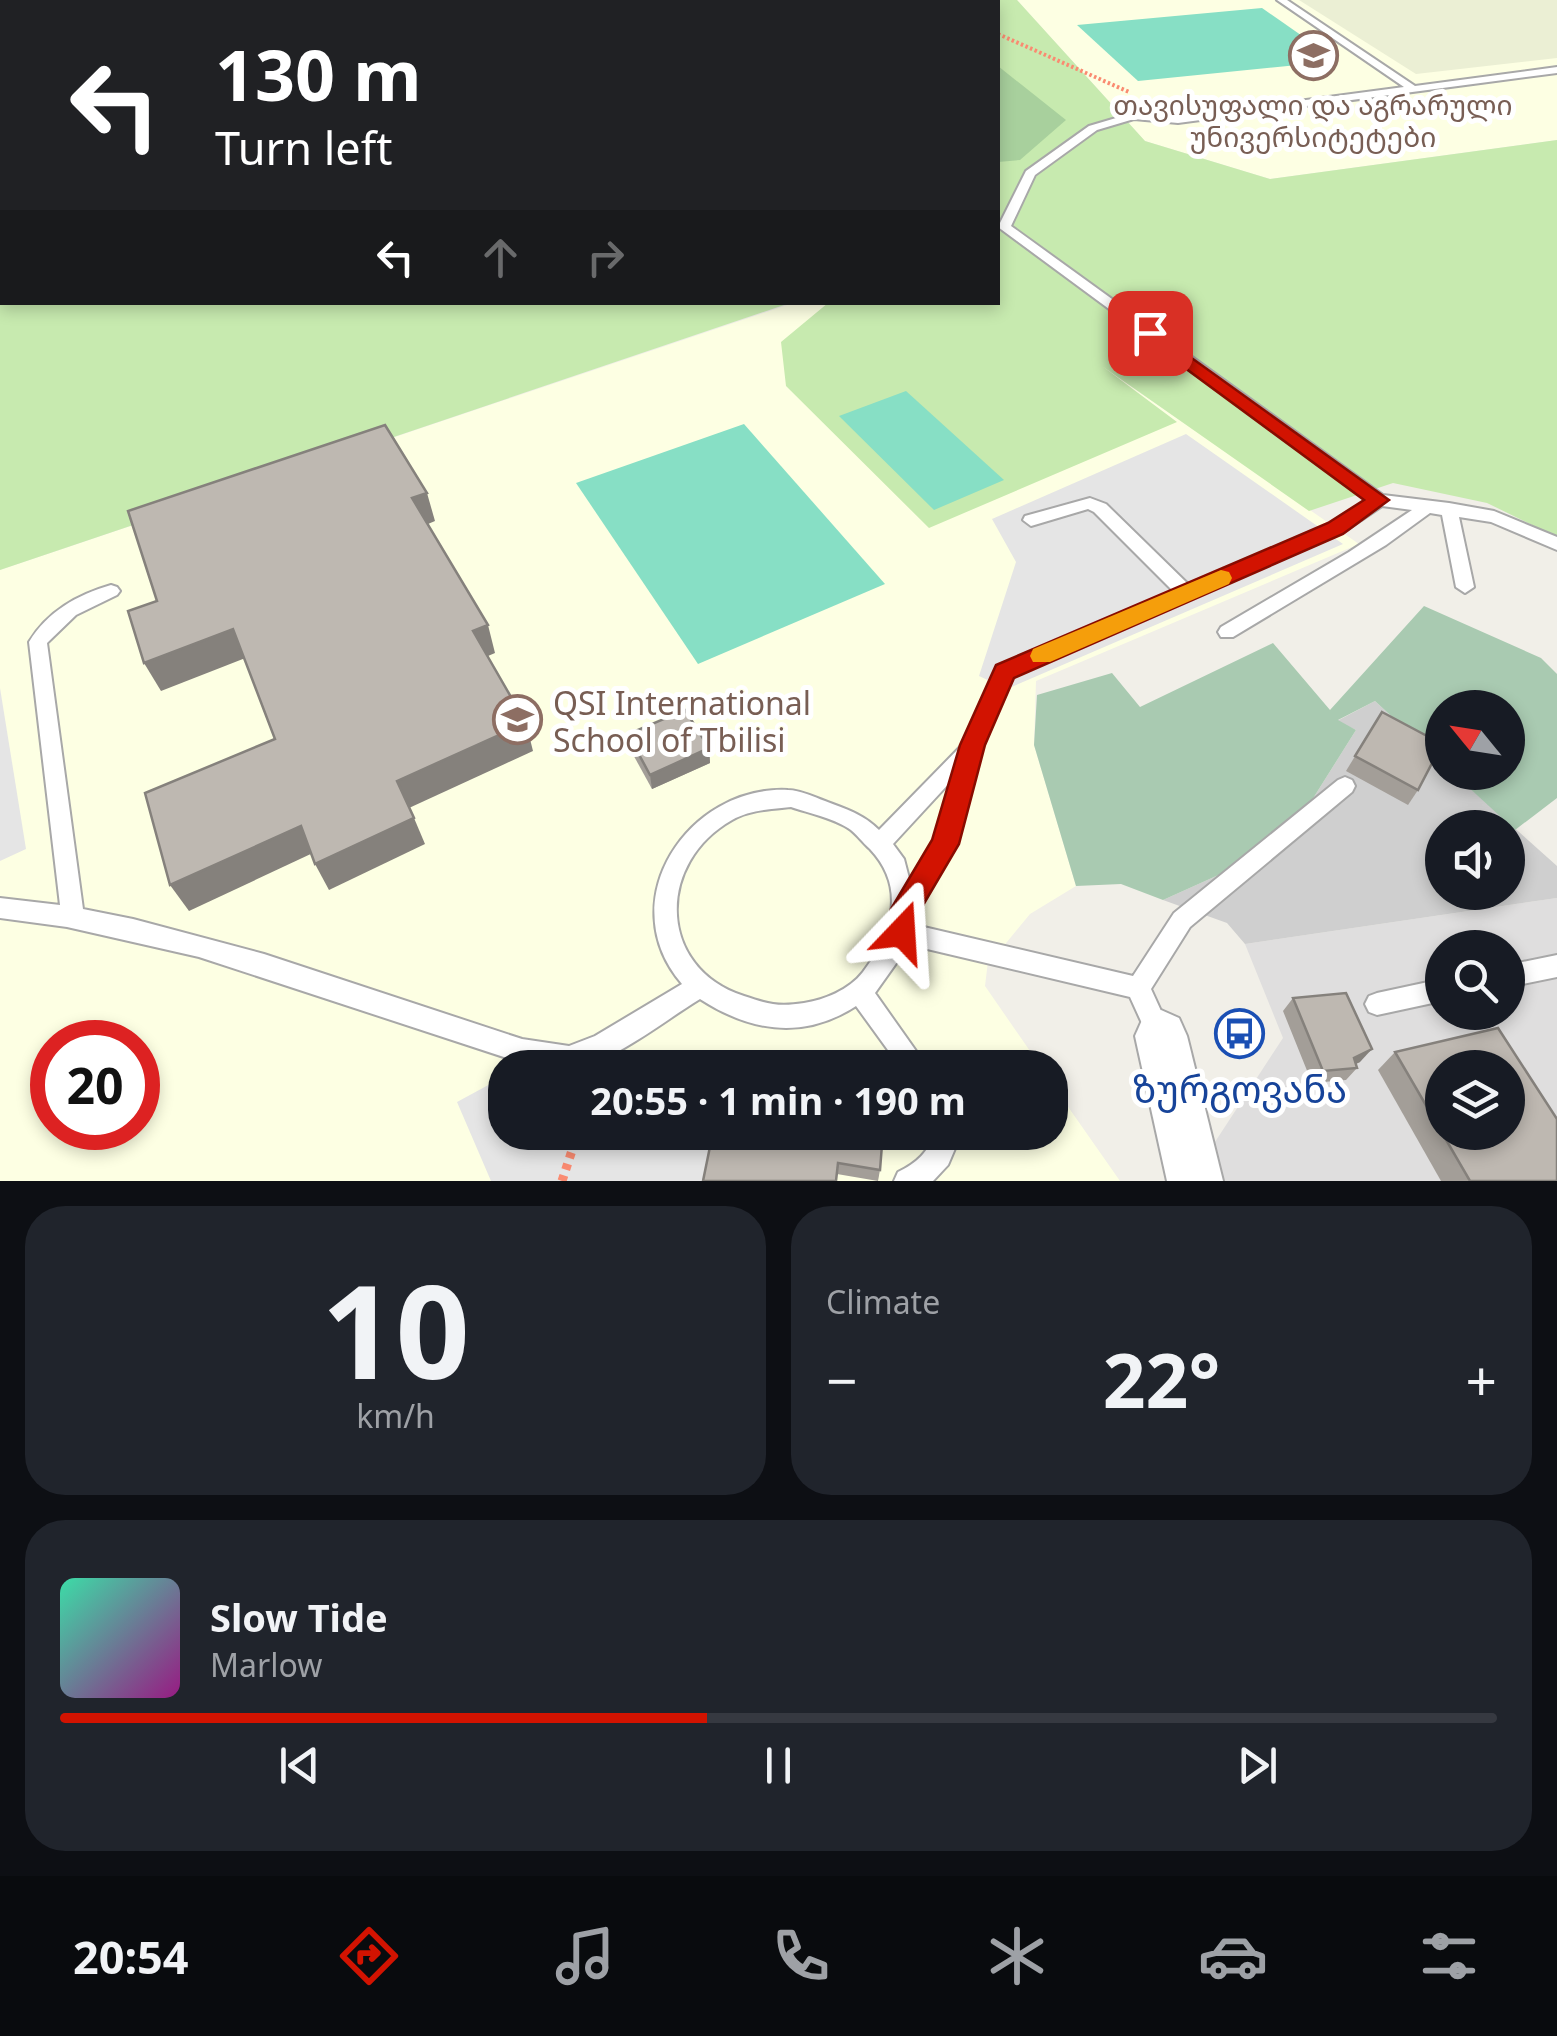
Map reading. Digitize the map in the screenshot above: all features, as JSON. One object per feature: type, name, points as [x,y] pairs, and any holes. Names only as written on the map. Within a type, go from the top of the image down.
[{"type":"street","points":[[1161,1036],[1195,1181]]},
{"type":"lane","points":[[1281,0],[1413,89]]},
{"type":"lane","points":[[1557,70],[1178,120],[1133,116],[1094,128],[1030,173],[1004,227],[1379,500],[1494,517],[1557,544]]},
{"type":"lane","points":[[904,921],[894,862],[881,842],[856,819],[825,804],[791,798],[756,801],[724,813],[697,833],[677,859],[666,891],[666,924],[676,958],[699,986],[742,1012],[794,1018],[843,1005],[882,974],[904,921],[945,844],[972,745],[1005,672],[1336,528],[1379,500]]},
{"type":"lane","points":[[1031,520],[1090,503],[1100,508],[1186,593]]},
{"type":"lane","points":[[1227,632],[1383,542],[1429,506]]},
{"type":"lane","points":[[1449,508],[1465,587]]},
{"type":"lane","points":[[72,914],[38,642],[49,624],[70,608],[110,590]]},
{"type":"lane","points":[[881,842],[972,745]]},
{"type":"lane","points":[[1138,988],[1182,920],[1345,786]]},
{"type":"lane","points":[[0,908],[72,914],[200,946],[522,1051],[569,1058],[602,1046],[699,986]]},
{"type":"lane","points":[[904,921],[1138,988],[1161,1036]]},
{"type":"lane","points":[[1525,973],[1557,966]]},
{"type":"lane","points":[[860,991],[903,1050]]},
{"type":"lane","points":[[1376,1004],[1425,994]]},
{"type":"lane","points":[[908,1181],[922,1175],[942,1150]]},
{"type":"path","points":[[1000,35],[1130,92],[1178,120]]},
{"type":"path","points":[[562,1181],[572,1150]]},
{"type":"shaded area","name":"თავისუფალი და აგრარული უნივერსიტეტები","points":[[1017,0],[1557,0],[1557,140],[1270,179],[1145,141]]},
{"type":"shaded area","points":[[1299,0],[1557,0],[1557,58],[1416,74]]},
{"type":"shaded area","name":"QSI International School of Tbilisi","points":[[1000,295],[1359,544],[1036,681],[1034,745],[1076,886],[1030,914],[1002,948],[989,953],[985,986],[1029,1050],[488,1050],[488,1150],[1068,1150],[1068,1107],[1120,1181],[0,1181],[0,570],[787,305],[1000,305]]},
{"type":"shaded area","points":[[1186,434],[1343,544],[1007,689],[979,676],[1016,562],[992,519]]},
{"type":"shaded area","points":[[1424,606],[1541,658],[1557,674],[1557,798],[1525,822],[1525,810],[1493,810],[1471,790],[1525,790],[1525,690],[1425,690],[1425,747],[1375,701],[1338,720],[1356,730],[1312,800],[1234,868],[1163,900],[1121,884],[1076,886],[1034,745],[1037,695],[1112,673],[1140,707],[1273,643],[1330,710]]},
{"type":"shaded area","points":[[0,688],[26,849],[0,861]]},
{"type":"shaded area","points":[[1375,701],[1425,747],[1425,790],[1472,790],[1494,810],[1425,810],[1425,910],[1476,910],[1245,944],[1227,923],[1163,900],[1234,868],[1312,800],[1356,730],[1337,721]]},
{"type":"shaded area","points":[[1525,837],[1557,866],[1557,898],[1525,903]]},
{"type":"shaded area","points":[[1557,898],[1557,1181],[1222,1181],[1213,1145],[1283,1038],[1245,944],[1476,910],[1525,910],[1525,903]]},
{"type":"shaded area","points":[[488,1085],[488,1150],[713,1150],[707,1181],[491,1181],[457,1102]]},
{"type":"green space","points":[[1000,0],[1017,0],[1145,141],[1270,179],[1557,140],[1557,537],[1487,503],[1393,483],[1309,511],[1102,366],[1177,422],[929,528],[786,386],[781,342],[826,305],[1000,305]]},
{"type":"green space","points":[[1262,8],[1338,61],[1138,81],[1077,25]]},
{"type":"green space","points":[[1000,68],[1066,120],[1020,160],[1000,162]]},
{"type":"green space","points":[[0,305],[784,305],[0,570]]},
{"type":"green space","points":[[906,391],[1004,480],[934,510],[839,416]]},
{"type":"green space","points":[[744,424],[885,584],[698,664],[576,483]]},
{"type":"building","points":[[385,425],[427,493],[412,498],[488,625],[473,631],[526,723],[397,781],[414,818],[315,864],[301,826],[170,885],[145,793],[275,739],[233,629],[144,663],[128,611],[157,601],[128,511]]},
{"type":"building","points":[[685,710],[709,748],[650,775],[628,734]]},
{"type":"building","points":[[1382,712],[1425,735],[1425,777],[1418,790],[1355,756]]},
{"type":"building","points":[[1346,993],[1372,1049],[1354,1058],[1357,1068],[1323,1071],[1293,998]]},
{"type":"building","points":[[1499,1030],[1512,1050],[1425,1050],[1425,1104],[1395,1052]]},
{"type":"building","points":[[1525,1070],[1557,1119],[1557,1181],[1470,1181],[1452,1150],[1525,1150]]},
{"type":"building","points":[[709,1150],[882,1150],[880,1170],[838,1163],[836,1181],[703,1181]]},
{"type":"slow traffic","points":[[1042,656],[1221,578]]},
{"type":"place","name":"თავისუფალი და აგრარული უნივერსიტეტები","points":[[1313,56]]},
{"type":"place","name":"QSI International School of Tbilisi","points":[[518,720]]},
{"type":"place","name":"ზურგოვანა","points":[[1240,1034]]},
{"type":"route","points":[[902,932],[905,909],[945,844],[972,745],[1005,672],[1336,528],[1379,500],[1150,333]]}]
